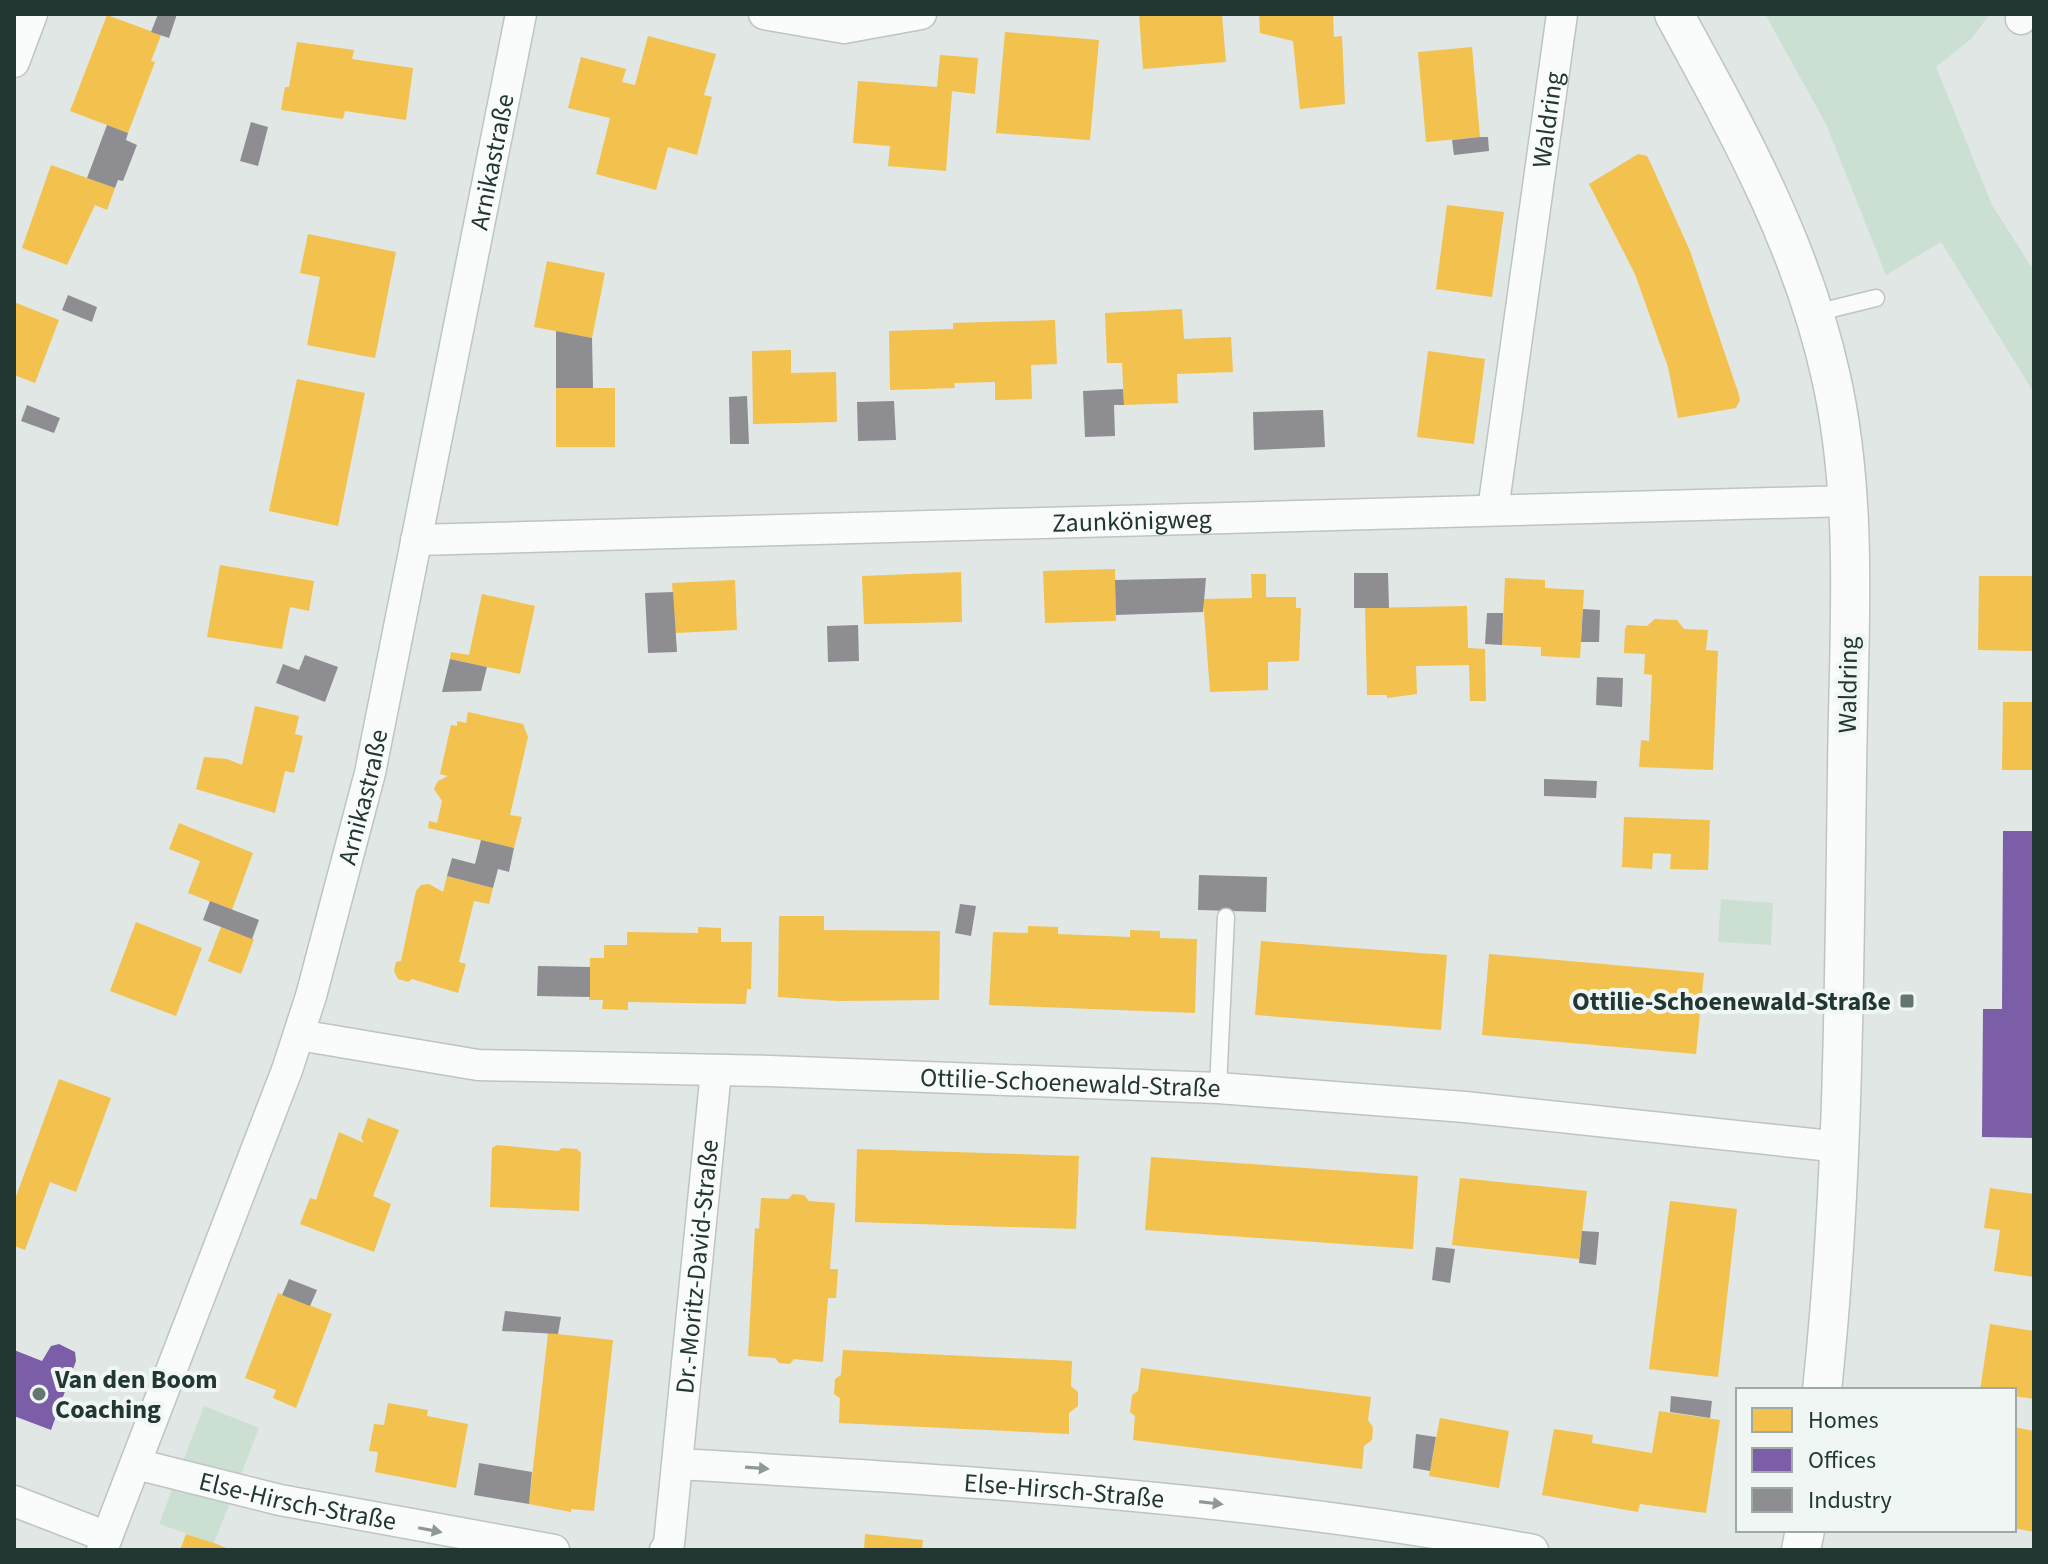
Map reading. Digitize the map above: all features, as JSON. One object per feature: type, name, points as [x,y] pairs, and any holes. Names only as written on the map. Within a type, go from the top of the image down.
[{"type":"street","points":[[14,62],[32,14]]},
{"type":"street","name":"Arnikastraße","points":[[104,1544],[299,1035],[370,773],[521,14]]},
{"type":"street","points":[[764,14],[844,28],[921,14]]},
{"type":"street","name":"Waldring","points":[[1493,510],[1562,14]]},
{"type":"street","name":"Waldring","points":[[1674,14],[1777,209],[1815,313],[1832,379],[1848,501],[1841,1147],[1822,1388]]},
{"type":"street","name":"Zaunkönigweg","points":[[416,540],[1848,501]]},
{"type":"street","name":"Ottilie-Schoenewald-Straße","points":[[299,1035],[478,1065],[1218,1088],[1465,1107],[1841,1147]]},
{"type":"street","name":"Dr.-Moritz-David-Straße","points":[[679,1464],[716,1071]]},
{"type":"street","name":"Else-Hirsch-Straße","points":[[136,1464],[280,1500],[554,1550]]},
{"type":"street","points":[[665,1550],[669,1544],[679,1464]]},
{"type":"street","name":"Else-Hirsch-Straße","points":[[679,1464],[1181,1499],[1443,1533],[1533,1550]]},
{"type":"street","points":[[14,1501],[104,1544]]},
{"type":"lane","points":[[1815,313],[1876,298]]},
{"type":"lane","points":[[1218,1088],[1226,917]]},
{"type":"green space","points":[[1765,14],[1990,14],[1971,39],[1936,67],[1992,205],[2034,271],[2034,393],[1941,242],[1886,275],[1826,124]]},
{"type":"green space","points":[[1721,899],[1773,903],[1771,945],[1718,942]]},
{"type":"green space","points":[[204,1406],[259,1428],[214,1543],[159,1524]]},
{"type":"building: Homes","points":[[1139,14],[1222,14],[1226,62],[1143,69]]},
{"type":"building: Homes","points":[[1259,14],[1333,14],[1334,37],[1342,36],[1345,104],[1300,109],[1293,41],[1260,33]]},
{"type":"building: Homes","points":[[107,15],[161,35],[151,61],[155,62],[128,133],[70,111]]},
{"type":"building: Homes","points":[[1005,32],[1099,40],[1090,140],[996,133]]},
{"type":"building: Homes","points":[[648,36],[716,54],[704,95],[712,97],[697,155],[668,147],[656,190],[596,174],[610,118],[568,108],[581,57],[626,69],[622,82],[635,85]]},
{"type":"building: Homes","points":[[297,42],[354,50],[352,59],[413,68],[406,120],[345,111],[343,119],[281,110],[285,87],[289,87]]},
{"type":"building: Homes","points":[[1472,47],[1480,137],[1426,142],[1418,52]]},
{"type":"building: Homes","points":[[940,55],[978,58],[975,94],[952,91],[946,171],[888,166],[890,146],[853,143],[858,81],[937,87]]},
{"type":"building: Homes","points":[[1638,154],[1647,156],[1690,251],[1738,392],[1740,400],[1736,408],[1678,418],[1668,367],[1635,274],[1589,184]]},
{"type":"building: Homes","points":[[51,165],[115,188],[107,210],[95,205],[67,265],[22,248]]},
{"type":"building: Homes","points":[[1447,205],[1504,212],[1492,297],[1436,289]]},
{"type":"building: Homes","points":[[308,234],[396,252],[375,358],[307,345],[320,277],[300,273]]},
{"type":"building: Homes","points":[[547,261],[605,273],[592,338],[534,327]]},
{"type":"building: Homes","points":[[14,302],[59,320],[35,383],[14,375]]},
{"type":"building: Homes","points":[[1182,309],[1184,339],[1231,337],[1233,372],[1177,374],[1178,403],[1124,405],[1122,363],[1107,363],[1105,313]]},
{"type":"building: Homes","points":[[1055,320],[1057,364],[1031,365],[1032,399],[995,400],[995,382],[954,383],[955,388],[890,390],[889,331],[953,329],[953,323]]},
{"type":"building: Homes","points":[[791,350],[791,373],[836,372],[837,422],[753,424],[752,351]]},
{"type":"building: Homes","points":[[1428,351],[1485,359],[1474,444],[1417,437]]},
{"type":"building: Homes","points":[[297,379],[365,393],[338,526],[269,511]]},
{"type":"building: Homes","points":[[556,388],[615,388],[615,447],[556,447]]},
{"type":"building: Homes","points":[[220,565],[314,581],[309,611],[290,607],[282,649],[207,637]]},
{"type":"building: Homes","points":[[1115,569],[1116,621],[1045,623],[1043,571]]},
{"type":"building: Homes","points":[[961,572],[962,622],[864,624],[862,576]]},
{"type":"building: Homes","points":[[1251,574],[1266,574],[1266,597],[1296,597],[1296,608],[1301,608],[1299,661],[1268,662],[1268,690],[1210,692],[1203,599],[1252,598]]},
{"type":"building: Homes","points":[[1979,576],[2034,576],[2034,651],[1978,650]]},
{"type":"building: Homes","points":[[1505,578],[1545,580],[1545,588],[1584,590],[1580,658],[1541,656],[1541,647],[1502,645]]},
{"type":"building: Homes","points":[[735,580],[737,630],[675,633],[672,583]]},
{"type":"building: Homes","points":[[482,594],[535,606],[520,674],[450,659],[451,652],[469,655]]},
{"type":"building: Homes","points":[[1467,606],[1468,648],[1485,649],[1486,701],[1470,701],[1469,665],[1416,666],[1417,694],[1387,698],[1387,695],[1367,695],[1365,608]]},
{"type":"building: Homes","points":[[1655,619],[1677,620],[1684,629],[1708,630],[1706,650],[1718,651],[1713,770],[1639,767],[1641,740],[1649,741],[1652,675],[1644,674],[1645,654],[1624,653],[1625,629],[1627,625],[1647,626]]},
{"type":"building: Homes","points":[[2003,702],[2034,702],[2034,770],[2002,770]]},
{"type":"building: Homes","points":[[255,706],[299,716],[295,734],[303,736],[294,773],[285,771],[275,813],[196,789],[204,757],[227,759],[242,765]]},
{"type":"building: Homes","points":[[468,712],[523,724],[528,737],[510,815],[522,817],[514,848],[428,828],[429,821],[437,823],[442,801],[434,789],[438,781],[448,776],[440,774],[451,725],[457,726],[457,721],[466,723]]},
{"type":"building: Homes","points":[[1624,817],[1710,820],[1708,870],[1670,869],[1671,854],[1653,853],[1652,869],[1622,867]]},
{"type":"building: Homes","points":[[179,823],[253,853],[232,910],[188,893],[200,861],[169,849]]},
{"type":"building: Homes","points":[[447,876],[493,888],[489,904],[474,901],[459,962],[466,964],[458,993],[412,979],[408,982],[398,979],[394,971],[396,962],[401,961],[416,891],[421,885],[429,884],[443,892]]},
{"type":"building: Homes","points":[[779,916],[824,916],[824,930],[940,931],[939,1000],[838,1001],[778,997]]},
{"type":"building: Homes","points":[[136,922],[202,948],[176,1016],[110,991]]},
{"type":"building: Homes","points":[[1028,926],[1058,927],[1058,934],[1130,937],[1130,930],[1160,931],[1160,938],[1197,939],[1195,1013],[989,1005],[993,932],[1028,933]]},
{"type":"building: Homes","points":[[221,927],[254,939],[241,974],[208,961]]},
{"type":"building: Homes","points":[[698,927],[721,928],[721,942],[752,942],[751,989],[747,989],[746,1004],[628,1002],[628,1010],[602,1009],[603,1000],[589,1000],[590,958],[604,958],[604,945],[627,945],[627,932],[698,933]]},
{"type":"building: Homes","points":[[1261,941],[1447,955],[1441,1030],[1255,1015]]},
{"type":"building: Homes","points":[[1489,954],[1704,973],[1696,1054],[1482,1035]]},
{"type":"building: Homes","points":[[59,1079],[111,1098],[76,1192],[50,1182],[25,1250],[14,1246],[14,1202]]},
{"type":"building: Homes","points":[[368,1118],[399,1130],[373,1196],[391,1204],[374,1252],[300,1224],[310,1198],[316,1200],[339,1132],[364,1143],[361,1138]]},
{"type":"building: Homes","points":[[497,1145],[558,1151],[562,1148],[577,1149],[581,1153],[579,1211],[490,1207],[492,1148]]},
{"type":"building: Homes","points":[[857,1149],[1079,1156],[1076,1229],[855,1222]]},
{"type":"building: Homes","points":[[1151,1157],[1418,1176],[1413,1249],[1145,1230]]},
{"type":"building: Homes","points":[[1460,1178],[1587,1191],[1579,1259],[1452,1245]]},
{"type":"building: Homes","points":[[1990,1188],[2034,1194],[2034,1277],[1994,1271],[2000,1230],[1984,1228]]},
{"type":"building: Homes","points":[[793,1194],[804,1195],[809,1201],[835,1203],[830,1269],[838,1269],[836,1298],[828,1298],[823,1362],[794,1359],[790,1364],[779,1363],[775,1358],[748,1356],[755,1228],[759,1229],[761,1198],[788,1199]]},
{"type":"building: Homes","points":[[1670,1201],[1737,1209],[1718,1377],[1649,1369]]},
{"type":"building: Homes","points":[[278,1293],[332,1314],[296,1408],[273,1398],[276,1390],[245,1378]]},
{"type":"building: Homes","points":[[1990,1324],[2034,1331],[2034,1399],[2016,1396],[2016,1388],[1980,1388]]},
{"type":"building: Homes","points":[[548,1333],[613,1340],[594,1511],[571,1509],[571,1512],[529,1504]]},
{"type":"building: Homes","points":[[843,1350],[1072,1361],[1071,1386],[1078,1392],[1078,1406],[1069,1413],[1069,1434],[839,1423],[840,1398],[834,1394],[835,1379],[841,1375]]},
{"type":"building: Homes","points":[[1141,1368],[1371,1397],[1368,1420],[1373,1427],[1372,1440],[1364,1446],[1362,1469],[1133,1440],[1135,1416],[1130,1412],[1132,1395],[1138,1391]]},
{"type":"building: Homes","points":[[388,1403],[428,1410],[427,1416],[468,1424],[456,1488],[375,1472],[378,1452],[369,1451],[374,1424],[384,1425]]},
{"type":"building: Homes","points":[[1659,1411],[1720,1420],[1706,1513],[1640,1504],[1638,1512],[1542,1495],[1554,1429],[1593,1435],[1592,1443],[1652,1453]]},
{"type":"building: Homes","points":[[1440,1418],[1509,1431],[1499,1488],[1429,1476]]},
{"type":"building: Homes","points":[[2016,1427],[2034,1431],[2034,1532],[2016,1528]]},
{"type":"building: Homes","points":[[186,1534],[214,1543],[231,1550],[180,1550]]},
{"type":"building: Homes","points":[[865,1534],[923,1540],[922,1550],[864,1550]]},
{"type":"building: Offices","points":[[2003,831],[2034,831],[2034,1138],[1982,1137],[1983,1009],[2002,1009]]},
{"type":"building: Offices","name":"Van den Boom Coaching","points":[[59,1344],[75,1352],[76,1361],[51,1430],[14,1416],[14,1350],[42,1361],[51,1346]]},
{"type":"building: Industry","points":[[158,14],[177,14],[169,38],[151,32]]},
{"type":"building: Industry","points":[[251,122],[268,127],[258,166],[240,161]]},
{"type":"building: Industry","points":[[107,125],[128,133],[126,140],[137,145],[123,181],[118,180],[115,188],[87,178]]},
{"type":"building: Industry","points":[[1488,137],[1489,151],[1454,155],[1452,140]]},
{"type":"building: Industry","points":[[68,295],[97,307],[92,322],[62,310]]},
{"type":"building: Industry","points":[[556,331],[592,338],[593,388],[556,388]]},
{"type":"building: Industry","points":[[1123,389],[1124,405],[1114,405],[1115,436],[1085,437],[1083,391]]},
{"type":"building: Industry","points":[[747,396],[749,444],[730,444],[729,397]]},
{"type":"building: Industry","points":[[894,401],[896,440],[858,441],[857,402]]},
{"type":"building: Industry","points":[[27,405],[60,418],[54,433],[21,421]]},
{"type":"building: Industry","points":[[1323,410],[1325,447],[1254,450],[1253,412]]},
{"type":"building: Industry","points":[[1354,573],[1388,573],[1389,608],[1354,608]]},
{"type":"building: Industry","points":[[1206,578],[1203,612],[1116,615],[1115,580]]},
{"type":"building: Industry","points":[[673,592],[677,652],[648,653],[645,593]]},
{"type":"building: Industry","points":[[1583,609],[1600,610],[1599,642],[1581,642]]},
{"type":"building: Industry","points":[[1487,613],[1503,613],[1502,645],[1485,644]]},
{"type":"building: Industry","points":[[858,625],[859,661],[828,662],[827,626]]},
{"type":"building: Industry","points":[[305,655],[338,667],[325,702],[276,683],[283,664],[299,670]]},
{"type":"building: Industry","points":[[450,659],[487,667],[481,691],[442,692]]},
{"type":"building: Industry","points":[[1597,677],[1623,678],[1622,707],[1596,705]]},
{"type":"building: Industry","points":[[1544,779],[1597,781],[1596,798],[1544,796]]},
{"type":"building: Industry","points":[[481,840],[514,848],[509,872],[498,869],[493,888],[447,876],[452,858],[475,864]]},
{"type":"building: Industry","points":[[1199,875],[1267,877],[1266,912],[1198,910]]},
{"type":"building: Industry","points":[[210,901],[259,920],[252,939],[203,920]]},
{"type":"building: Industry","points":[[960,904],[976,906],[971,936],[955,933]]},
{"type":"building: Industry","points":[[538,966],[590,967],[590,997],[537,996]]},
{"type":"building: Industry","points":[[1582,1231],[1599,1232],[1596,1265],[1579,1263]]},
{"type":"building: Industry","points":[[1436,1247],[1455,1249],[1450,1283],[1432,1280]]},
{"type":"building: Industry","points":[[289,1279],[317,1290],[310,1306],[282,1295]]},
{"type":"building: Industry","points":[[505,1311],[561,1317],[558,1334],[502,1331]]},
{"type":"building: Industry","points":[[1671,1396],[1712,1401],[1710,1418],[1670,1412]]},
{"type":"building: Industry","points":[[1416,1434],[1436,1437],[1430,1471],[1413,1468]]},
{"type":"building: Industry","points":[[479,1463],[532,1472],[529,1504],[474,1495]]},
{"type":"place","name":"Ottilie-Schoenewald-Straße","points":[[1907,1001]]},
{"type":"place","name":"Van den Boom Coaching","points":[[39,1394]]}]
